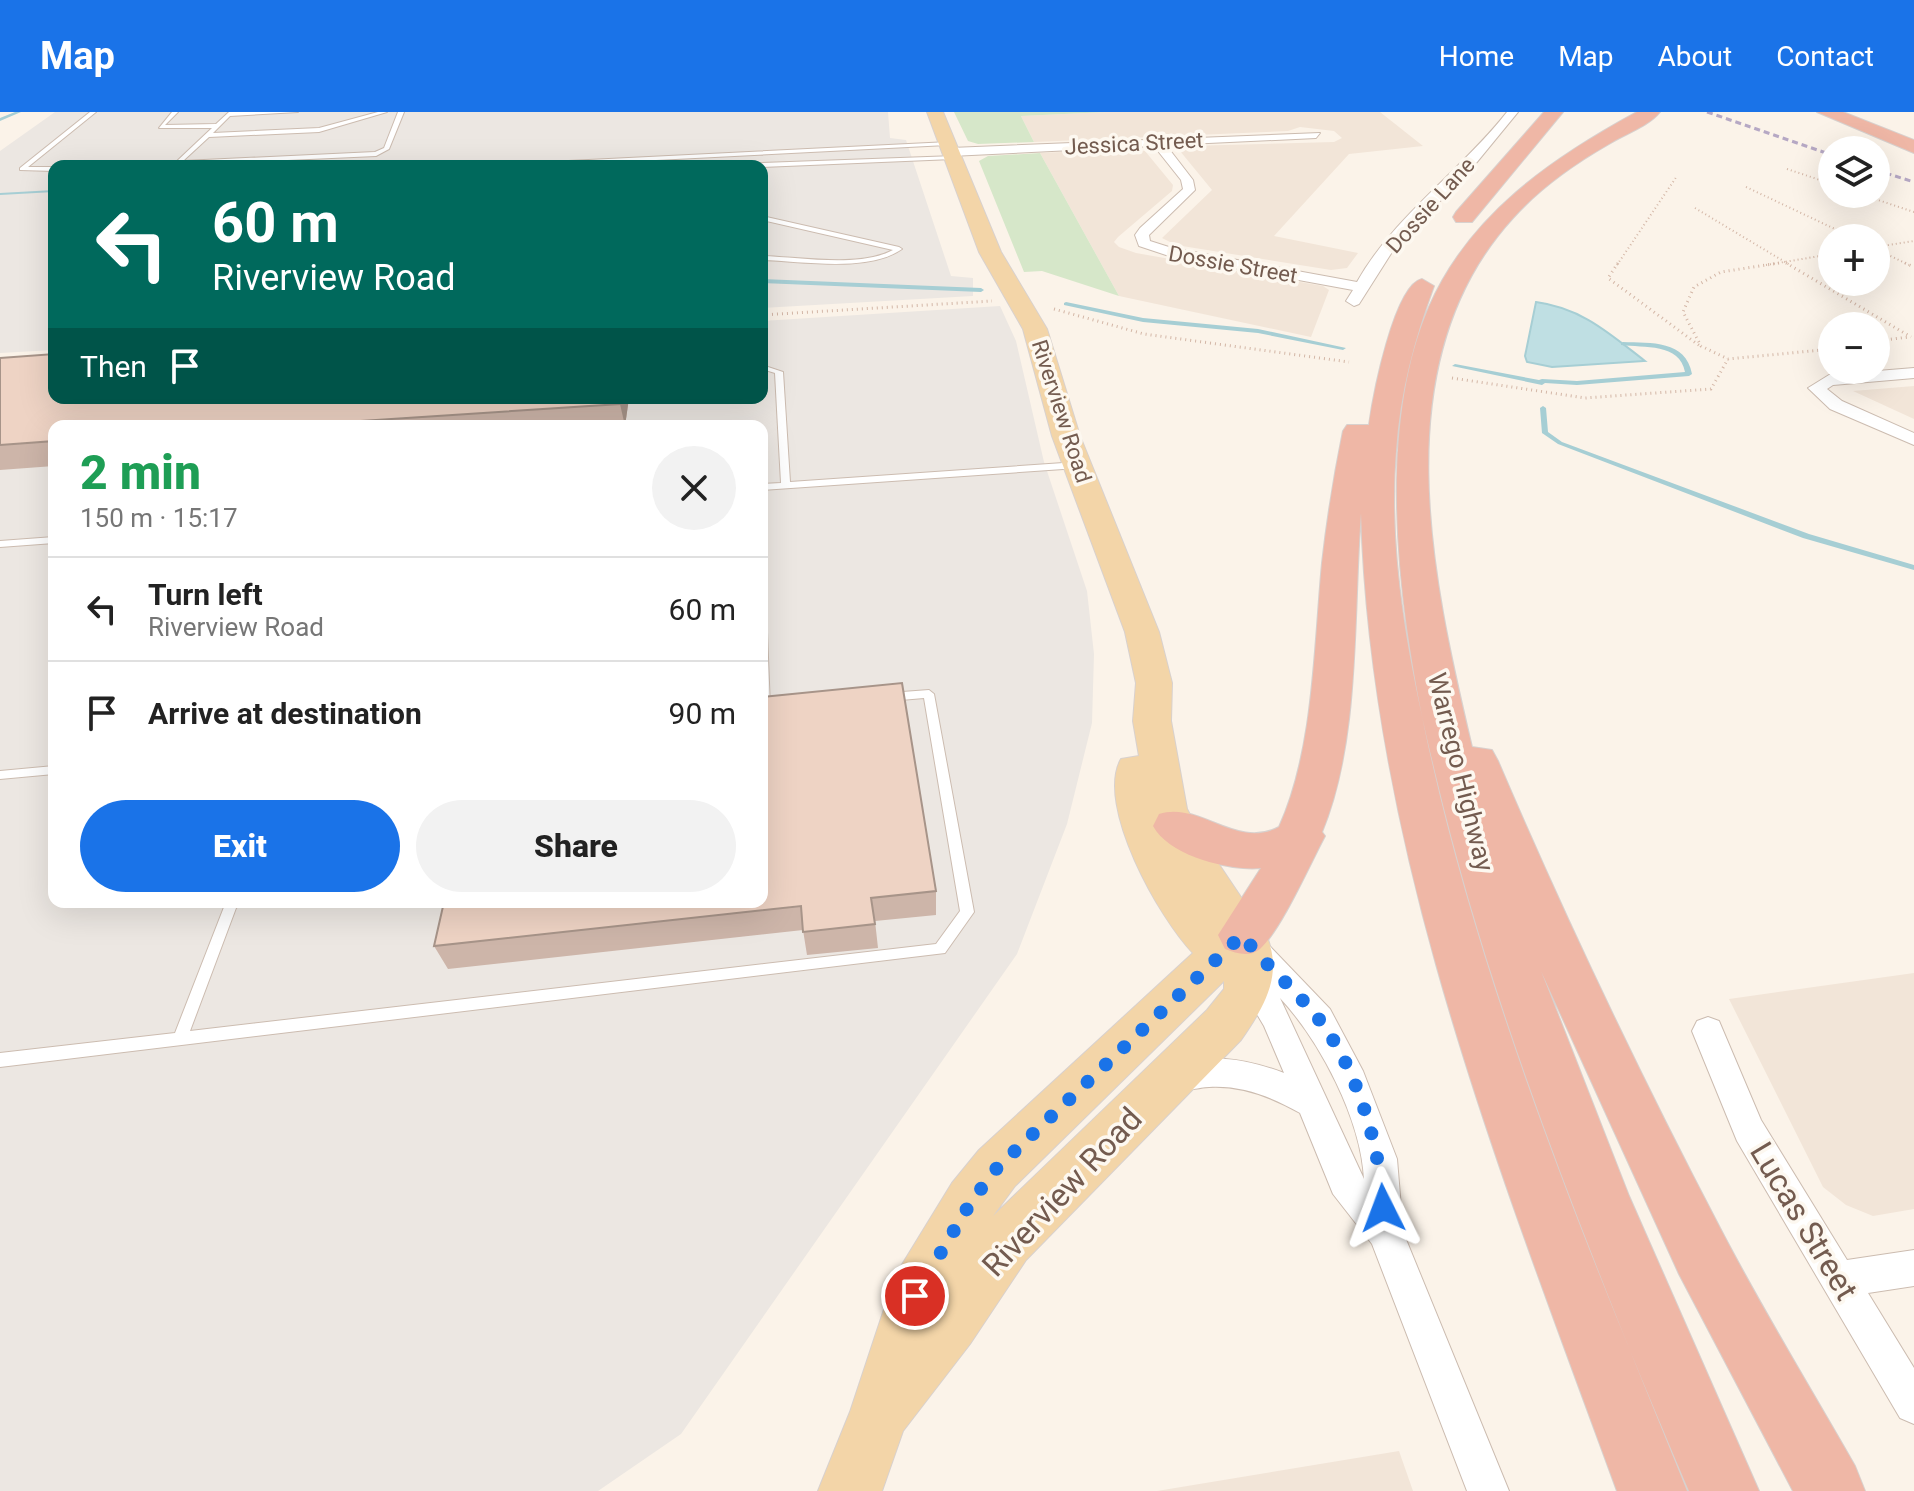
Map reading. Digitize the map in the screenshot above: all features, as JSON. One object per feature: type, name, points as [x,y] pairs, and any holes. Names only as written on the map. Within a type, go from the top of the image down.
[{"type":"highway","points":[[1447,242],[1464,216],[1554,112]]},
{"type":"highway","points":[[1826,112],[1914,147]]},
{"type":"highway","points":[[1857,112],[1914,134]]},
{"type":"highway","name":"Warrego Highway","points":[[1646,114],[1558,165],[1516,200],[1478,242],[1462,268],[1443,304],[1431,341],[1415,420],[1415,533],[1420,596],[1447,731],[1473,833],[1582,1156],[1724,1491]]},
{"type":"highway","name":"Warrego Highway","points":[[1434,265],[1394,362],[1381,444],[1380,545],[1386,621],[1420,808],[1451,929],[1490,1057],[1652,1491]]},
{"type":"highway","points":[[1241,952],[1302,836],[1311,804],[1326,705],[1351,462],[1376,358],[1394,362]]},
{"type":"highway","points":[[1447,731],[1478,763],[1537,907],[1627,1104],[1700,1253],[1830,1491]]},
{"type":"highway","points":[[1175,826],[1209,844],[1242,851],[1276,848],[1302,836]]},
{"type":"main road","name":"Riverview Road","points":[[880,1412],[950,1324],[1007,1241],[1224,1025],[1245,996],[1241,952],[1175,826],[1163,793],[1152,721],[1154,683],[1149,657],[1055,404],[1035,329],[996,266],[935,112]]},
{"type":"main road","name":"Riverview Road","points":[[1152,721],[1140,744],[1135,767],[1142,821],[1154,858],[1174,895],[1196,926],[1241,952]]},
{"type":"main road","name":"Riverview Road","points":[[850,1491],[880,1412],[915,1296],[971,1202],[997,1168],[1241,952]]},
{"type":"street","name":"Dossie Lane","points":[[1354,302],[1361,287],[1417,214],[1513,112]]},
{"type":"street","name":"Jessica Street","points":[[950,151],[1316,135]]},
{"type":"street","name":"Dossie Street","points":[[1157,142],[1187,180],[1189,190],[1145,231],[1142,235],[1144,243],[1169,252],[1361,287]]},
{"type":"street","points":[[1914,373],[1829,380],[1816,388],[1836,405],[1914,440]]},
{"type":"street","points":[[1241,952],[1277,1019],[1345,1182],[1385,1232],[1488,1491]]},
{"type":"street","points":[[1241,952],[1319,1019],[1339,1053],[1380,1159],[1385,1232]]},
{"type":"street","name":"Lucas Street","points":[[1708,1031],[1749,1130],[1914,1404]]},
{"type":"street","points":[[1169,1080],[1198,1072],[1235,1072],[1276,1084],[1314,1104]]},
{"type":"street","points":[[1840,1279],[1914,1268]]},
{"type":"lane","points":[[48,169],[22,169],[93,112]]},
{"type":"lane","points":[[175,112],[161,127],[217,126]]},
{"type":"lane","points":[[181,160],[230,114],[295,112]]},
{"type":"lane","points":[[208,135],[319,130],[384,112]]},
{"type":"lane","points":[[244,160],[376,154],[386,149],[401,112]]},
{"type":"lane","points":[[592,160],[686,155],[734,158],[790,154],[815,148],[950,151]]},
{"type":"lane","points":[[768,170],[889,160],[950,151]]},
{"type":"lane","points":[[681,160],[686,155]]},
{"type":"lane","points":[[635,157],[638,160]]},
{"type":"lane","points":[[768,165],[889,160]]},
{"type":"lane","points":[[768,219],[899,249],[889,257],[862,260],[768,258]]},
{"type":"lane","points":[[768,369],[779,372],[786,486]]},
{"type":"lane","points":[[768,487],[1078,465]]},
{"type":"lane","points":[[0,544],[48,540]]},
{"type":"lane","points":[[0,1060],[940,949],[967,912],[929,694],[869,699]]},
{"type":"lane","points":[[768,708],[779,707]]},
{"type":"lane","points":[[0,775],[48,771]]},
{"type":"lane","points":[[180,1038],[233,908]]},
{"type":"path","points":[[1787,169],[1818,179]]},
{"type":"path","points":[[1677,176],[1608,278],[1701,346],[1728,359],[1818,350]]},
{"type":"path","points":[[1746,187],[1824,224]]},
{"type":"path","points":[[1890,204],[1914,212]]},
{"type":"path","points":[[1695,208],[1913,336]]},
{"type":"path","points":[[1890,245],[1914,241]]},
{"type":"path","points":[[1890,255],[1914,267]]},
{"type":"path","points":[[1701,346],[1683,312],[1694,287],[1721,272],[1818,256]]},
{"type":"path","points":[[768,315],[997,301]]},
{"type":"path","points":[[1054,309],[1129,331],[1394,362],[1599,398],[1711,389],[1728,359]]},
{"type":"path","points":[[1890,339],[1913,336]]},
{"type":"shaded area","points":[[55,112],[888,112],[890,138],[906,140],[951,276],[973,278],[973,296],[768,308],[768,160],[48,160],[48,350],[0,353],[0,151]]},
{"type":"shaded area","points":[[1107,112],[1380,112],[1423,146],[1349,154],[1274,236],[1358,253],[1347,268],[1331,270],[1176,245],[1162,238],[1212,190],[1180,151],[1187,146],[1334,142],[1342,138],[1334,131],[1300,127],[1288,131],[1034,142],[1021,116]]},
{"type":"shaded area","points":[[1145,151],[1173,185],[1172,191],[1114,242],[1136,253],[1323,286],[1329,290],[1311,337],[1119,296],[1040,153]]},
{"type":"shaded area","points":[[1000,306],[1016,341],[1044,462],[1087,591],[1094,654],[1092,723],[1067,824],[1017,954],[681,1434],[598,1491],[0,1491],[0,367],[48,395],[48,404],[768,404],[768,321]]},
{"type":"shaded area","points":[[1914,386],[1914,419],[1853,391]]},
{"type":"shaded area","points":[[1914,973],[1914,1209],[1873,1216],[1846,1205],[1823,1187],[1729,999]]},
{"type":"shaded area","points":[[1399,1451],[1413,1491],[1157,1491]]},
{"type":"green space","points":[[954,112],[1107,112],[1021,116],[1034,142],[978,144],[968,141]]},
{"type":"green space","points":[[1040,153],[1119,296],[1042,271],[1024,272],[979,161],[988,156]]},
{"type":"water","points":[[1536,302],[1581,316],[1645,361],[1552,367],[1527,362],[1525,356]]},
{"type":"building","points":[[48,354],[48,404],[620,404],[376,420],[48,420],[48,441],[0,445],[0,358]]},
{"type":"building","points":[[902,683],[936,891],[871,898],[875,924],[803,932],[801,906],[434,946],[443,908],[768,908],[768,696]]},
{"type":"waterway","points":[[0,120],[19,112]]},
{"type":"waterway","points":[[0,194],[48,191]]},
{"type":"waterway","points":[[768,281],[981,290]]},
{"type":"waterway","points":[[1066,304],[1143,320],[1258,331],[1343,348]]},
{"type":"waterway","points":[[1542,381],[1577,383],[1689,374],[1682,356],[1674,351],[1653,345],[1623,344]]},
{"type":"waterway","points":[[1455,366],[1542,383]]},
{"type":"waterway","points":[[1543,408],[1545,433],[1560,443],[1806,536],[1914,568]]},
{"type":"railway","points":[[1707,112],[1818,150]]},
{"type":"railway","points":[[1890,174],[1914,182]]},
{"type":"route","points":[[915,1296],[971,1202],[997,1168],[1242,935],[1319,1019],[1334,1043],[1377,1148],[1383,1208]]}]
